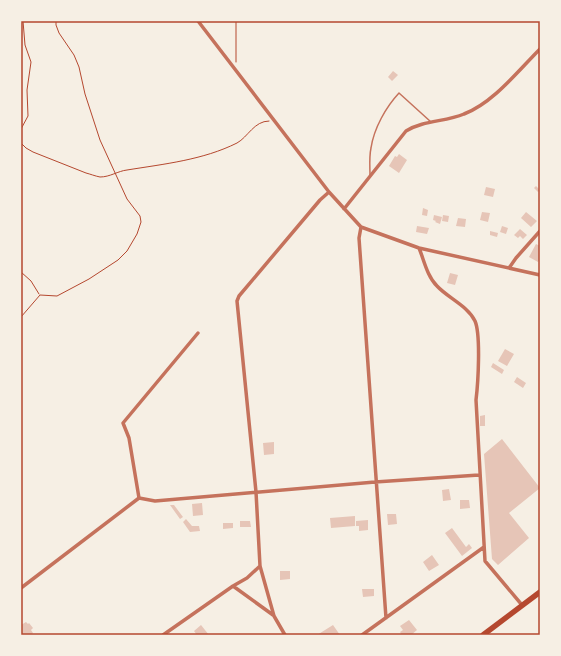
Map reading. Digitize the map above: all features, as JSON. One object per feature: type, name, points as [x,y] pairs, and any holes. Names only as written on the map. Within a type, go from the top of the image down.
[{"type":"main road","points":[[483,635],[540,592]]},
{"type":"street","points":[[198,21],[329,192],[361,227],[419,248],[540,275]]},
{"type":"street","points":[[344,209],[406,131],[414,126],[463,115],[483,105],[540,49]]},
{"type":"street","points":[[285,635],[274,616],[260,566],[256,492],[237,301],[239,296],[320,200],[329,192]]},
{"type":"street","points":[[361,227],[359,238],[375,482],[386,618]]},
{"type":"street","points":[[509,268],[540,231]]},
{"type":"street","points":[[419,248],[430,276],[436,285],[467,310],[475,321],[478,334],[478,383],[476,400],[479,475],[485,560],[522,605]]},
{"type":"street","points":[[139,498],[129,438],[123,423],[198,333]]},
{"type":"street","points":[[21,588],[139,498],[154,501],[375,482],[479,475]]},
{"type":"street","points":[[362,635],[484,547]]},
{"type":"street","points":[[163,635],[233,586],[247,578],[260,566]]},
{"type":"street","points":[[233,586],[274,616]]},
{"type":"lane","points":[[370,176],[371,148],[378,127],[391,102],[400,93],[431,122]]},
{"type":"path","points":[[21,129],[28,116],[27,90],[31,62],[25,45],[23,21]]},
{"type":"path","points":[[40,295],[57,296],[118,260],[127,251],[137,234],[141,222],[140,216],[127,199],[100,140],[74,55],[58,33],[56,21]]},
{"type":"path","points":[[236,21],[237,71]]},
{"type":"path","points":[[21,143],[33,152],[94,176],[107,176],[125,170],[178,162],[212,153],[239,142],[261,122],[275,122]]},
{"type":"path","points":[[21,272],[31,281],[40,295]]},
{"type":"path","points":[[21,317],[40,295]]},
{"type":"building","points":[[393,71],[398,75],[392,81],[388,77]]},
{"type":"building","points":[[399,154],[407,160],[399,173],[389,166],[395,156],[397,157]]},
{"type":"building","points":[[536,186],[540,190],[538,192],[534,188]]},
{"type":"building","points":[[486,187],[495,189],[493,197],[484,195]]},
{"type":"building","points":[[423,208],[428,210],[427,216],[422,215]]},
{"type":"building","points":[[482,212],[490,213],[488,222],[480,220]]},
{"type":"building","points":[[526,212],[537,221],[531,227],[521,218]]},
{"type":"building","points":[[434,215],[442,217],[440,224],[433,220]]},
{"type":"building","points":[[443,215],[449,216],[448,222],[442,221]]},
{"type":"building","points":[[458,218],[466,219],[465,227],[456,226]]},
{"type":"building","points":[[417,226],[429,228],[427,234],[416,232]]},
{"type":"building","points":[[502,226],[508,228],[506,234],[500,232]]},
{"type":"building","points":[[520,229],[527,235],[523,239],[520,236],[518,238],[514,235]]},
{"type":"building","points":[[490,231],[498,233],[497,237],[490,235]]},
{"type":"building","points":[[536,244],[540,246],[540,259],[538,262],[529,257]]},
{"type":"building","points":[[450,273],[458,275],[455,285],[447,283]]},
{"type":"building","points":[[505,349],[514,354],[507,366],[498,361]]},
{"type":"building","points":[[493,363],[504,370],[502,374],[491,367]]},
{"type":"building","points":[[517,377],[526,383],[523,388],[514,382]]},
{"type":"building","points":[[485,415],[485,426],[480,426],[480,416]]},
{"type":"building","points":[[502,439],[540,488],[509,513],[529,538],[498,565],[492,559],[484,454]]},
{"type":"building","points":[[274,442],[274,454],[264,455],[263,443]]},
{"type":"building","points":[[449,489],[451,500],[443,501],[442,490]]},
{"type":"building","points":[[460,500],[469,500],[470,508],[460,509]]},
{"type":"building","points":[[202,503],[203,515],[193,516],[192,504]]},
{"type":"building","points":[[170,505],[174,505],[183,517],[180,519]]},
{"type":"building","points":[[387,514],[396,514],[397,524],[388,525]]},
{"type":"building","points":[[355,516],[355,526],[331,528],[330,518]]},
{"type":"building","points":[[186,519],[192,526],[199,526],[200,531],[190,532],[183,522]]},
{"type":"building","points":[[368,520],[368,530],[359,531],[359,526],[356,526],[356,521]]},
{"type":"building","points":[[240,521],[250,521],[251,527],[240,527]]},
{"type":"building","points":[[223,523],[233,523],[233,528],[223,529]]},
{"type":"building","points":[[452,528],[466,547],[469,544],[472,548],[462,556],[445,533]]},
{"type":"building","points":[[432,555],[439,565],[429,571],[423,562]]},
{"type":"building","points":[[280,571],[290,571],[290,579],[280,580]]},
{"type":"building","points":[[362,589],[374,589],[374,596],[363,597]]},
{"type":"building","points":[[409,620],[417,630],[411,635],[402,635],[400,632],[403,630],[400,626]]},
{"type":"building","points":[[26,622],[33,628],[31,630],[33,633],[31,635],[21,634],[21,625]]},
{"type":"building","points":[[201,625],[209,635],[197,635],[194,631]]},
{"type":"building","points":[[333,625],[340,635],[317,635]]}]
